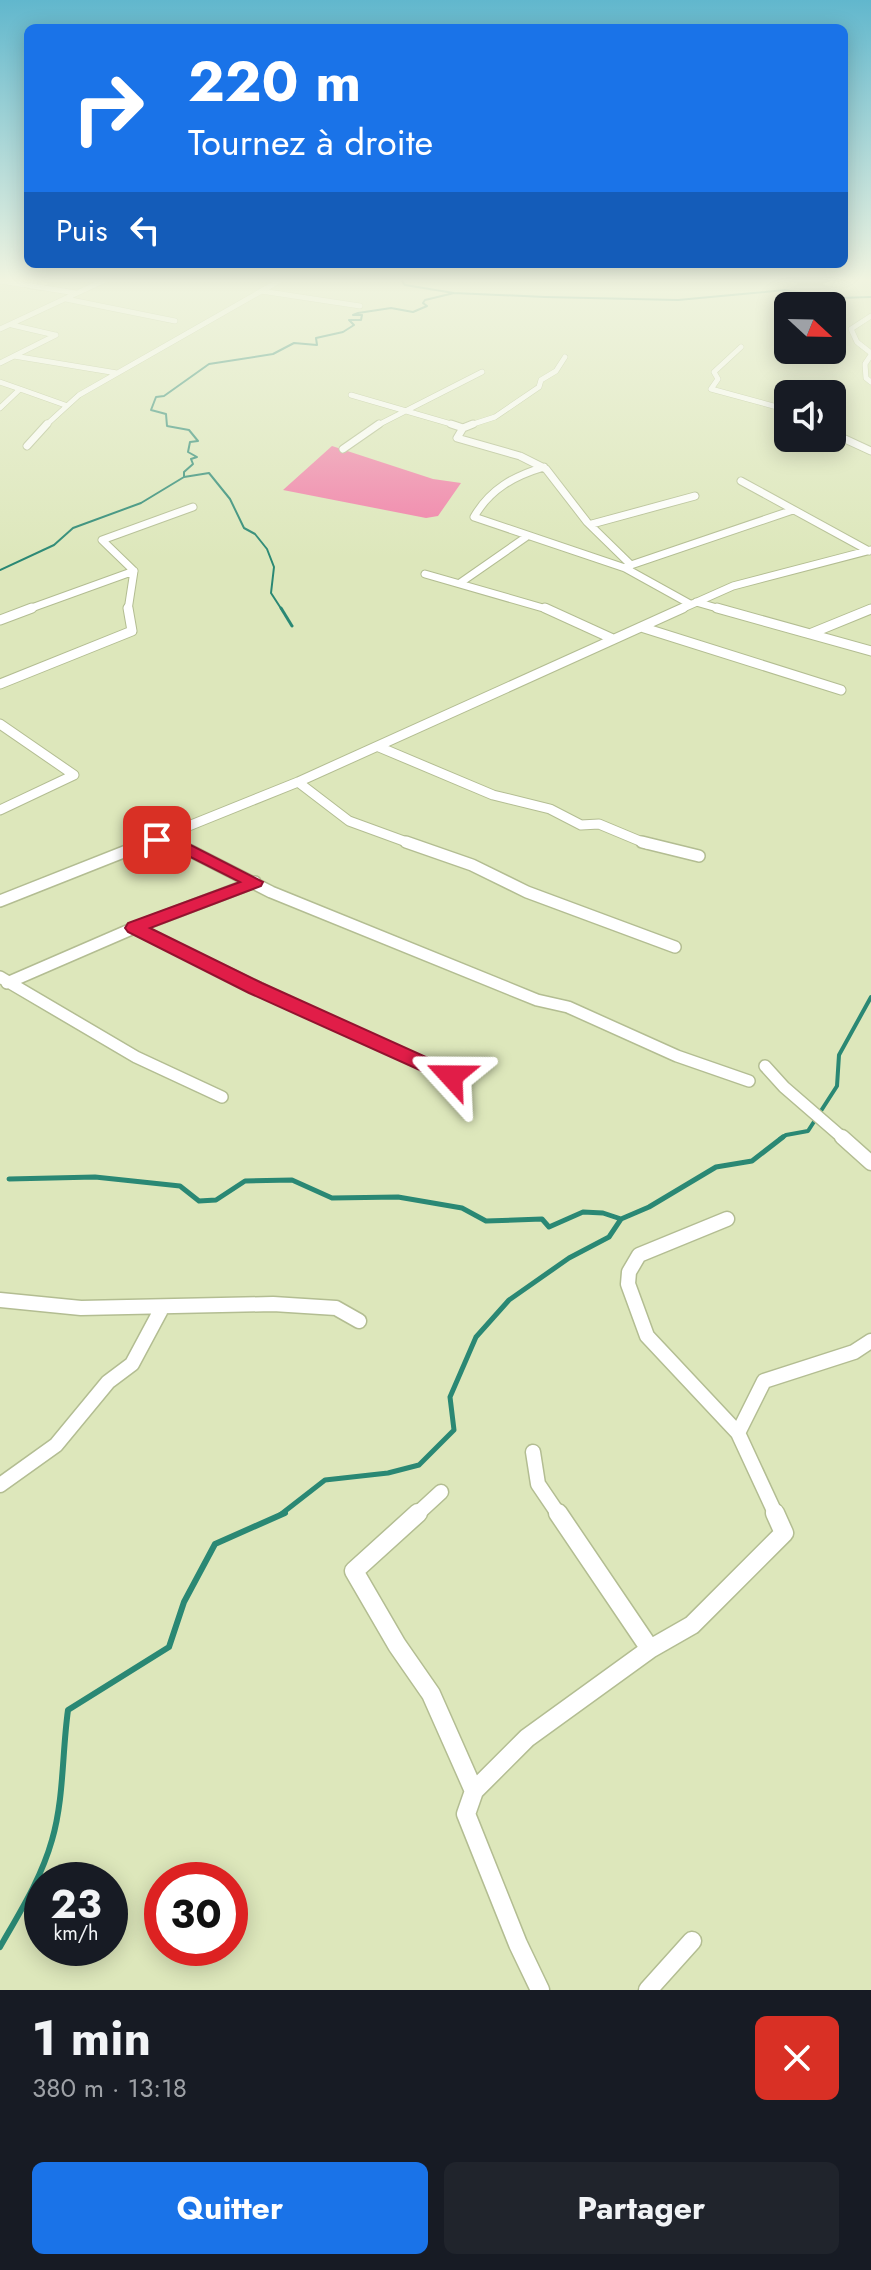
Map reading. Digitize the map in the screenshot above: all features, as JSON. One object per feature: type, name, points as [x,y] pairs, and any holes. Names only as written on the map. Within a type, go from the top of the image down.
[{"type":"street","points":[[27,446],[65,405],[116,374]]},
{"type":"street","points":[[343,449],[388,418],[478,374]]},
{"type":"street","points":[[351,395],[463,428],[495,417],[539,387],[541,380],[551,374]]},
{"type":"street","points":[[715,374],[718,379],[711,389],[774,406]]},
{"type":"street","points":[[0,382],[65,405]]},
{"type":"street","points":[[0,408],[20,389]]},
{"type":"street","points":[[463,428],[457,438],[517,455],[544,467],[628,566]]},
{"type":"street","points":[[846,439],[871,451]]},
{"type":"street","points":[[544,467],[526,472],[500,486],[489,495],[474,517],[526,537],[628,566],[693,603],[871,651]]},
{"type":"street","points":[[741,481],[870,550]]},
{"type":"street","points":[[592,524],[695,496]]},
{"type":"street","points":[[134,571],[102,540],[193,507]]},
{"type":"street","points":[[628,566],[793,510]]},
{"type":"street","points":[[460,583],[526,537]]},
{"type":"street","points":[[0,901],[298,782],[733,586],[870,550]]},
{"type":"street","points":[[0,620],[134,571]]},
{"type":"street","points":[[0,684],[132,631],[127,614],[134,571]]},
{"type":"street","points":[[425,574],[589,625],[613,639]]},
{"type":"street","points":[[807,633],[821,631],[871,609]]},
{"type":"street","points":[[641,627],[776,667],[841,690]]},
{"type":"street","points":[[0,724],[74,775],[0,810]]},
{"type":"street","points":[[379,747],[493,795],[550,809],[581,825],[599,824],[670,851],[699,856]]},
{"type":"street","points":[[298,782],[349,821],[472,865],[527,892],[675,947]]},
{"type":"street","points":[[157,840],[170,840],[271,892],[537,1000],[568,1007],[677,1056],[749,1081]]},
{"type":"street","points":[[4,980],[255,882]]},
{"type":"street","points":[[134,928],[270,995],[451,1076]]},
{"type":"street","points":[[4,980],[136,1057],[222,1097]]},
{"type":"street","points":[[765,1066],[806,1107],[871,1163]]},
{"type":"street","points":[[540,1990],[466,1814],[474,1791],[527,1738],[650,1649],[692,1625],[784,1533],[738,1433],[647,1336],[628,1284],[629,1272],[639,1255],[727,1219]]},
{"type":"street","points":[[0,1300],[81,1308],[273,1304],[336,1308],[359,1321]]},
{"type":"street","points":[[0,1485],[56,1445],[108,1382],[132,1364],[162,1308]]},
{"type":"street","points":[[738,1433],[764,1381],[854,1352],[871,1341]]},
{"type":"street","points":[[533,1452],[538,1484],[650,1649]]},
{"type":"street","points":[[441,1492],[354,1571],[397,1645],[431,1694],[474,1791]]},
{"type":"street","points":[[648,1990],[692,1941]]},
{"type":"shaded area","points":[[332,446],[433,479],[461,483],[438,516],[426,518],[283,490]]},
{"type":"waterway","points":[[184,477],[184,472],[193,464],[191,459],[197,457],[188,452],[190,442],[198,441],[189,430],[167,426],[166,414],[151,410],[156,397],[164,396],[195,374]]},
{"type":"waterway","points":[[184,477],[209,473],[230,499],[244,528],[255,534],[267,549],[274,567],[271,593],[282,610]]},
{"type":"waterway","points":[[0,570],[54,545],[73,528],[141,503],[184,477]]},
{"type":"waterway","points":[[281,608],[292,626]]},
{"type":"waterway","points":[[783,1137],[808,1131],[837,1086],[839,1055],[871,997]]},
{"type":"waterway","points":[[621,1219],[649,1207],[716,1167],[752,1161],[783,1137]]},
{"type":"waterway","points":[[9,1179],[95,1177],[180,1186],[199,1201],[216,1200],[245,1181],[292,1180],[332,1198],[398,1197],[462,1208],[486,1221],[542,1219],[549,1227],[583,1212],[603,1213],[621,1219]]},
{"type":"waterway","points":[[280,1515],[325,1480],[388,1473],[419,1465],[454,1430],[450,1397],[476,1337],[509,1300],[569,1258],[609,1237],[621,1219]]},
{"type":"waterway","points":[[0,1947],[36,1882],[52,1840],[61,1792],[68,1710],[169,1647],[184,1602],[215,1544],[285,1513]]},
{"type":"route","points":[[157,840],[170,840],[255,882],[134,928],[256,988],[451,1076]]}]
